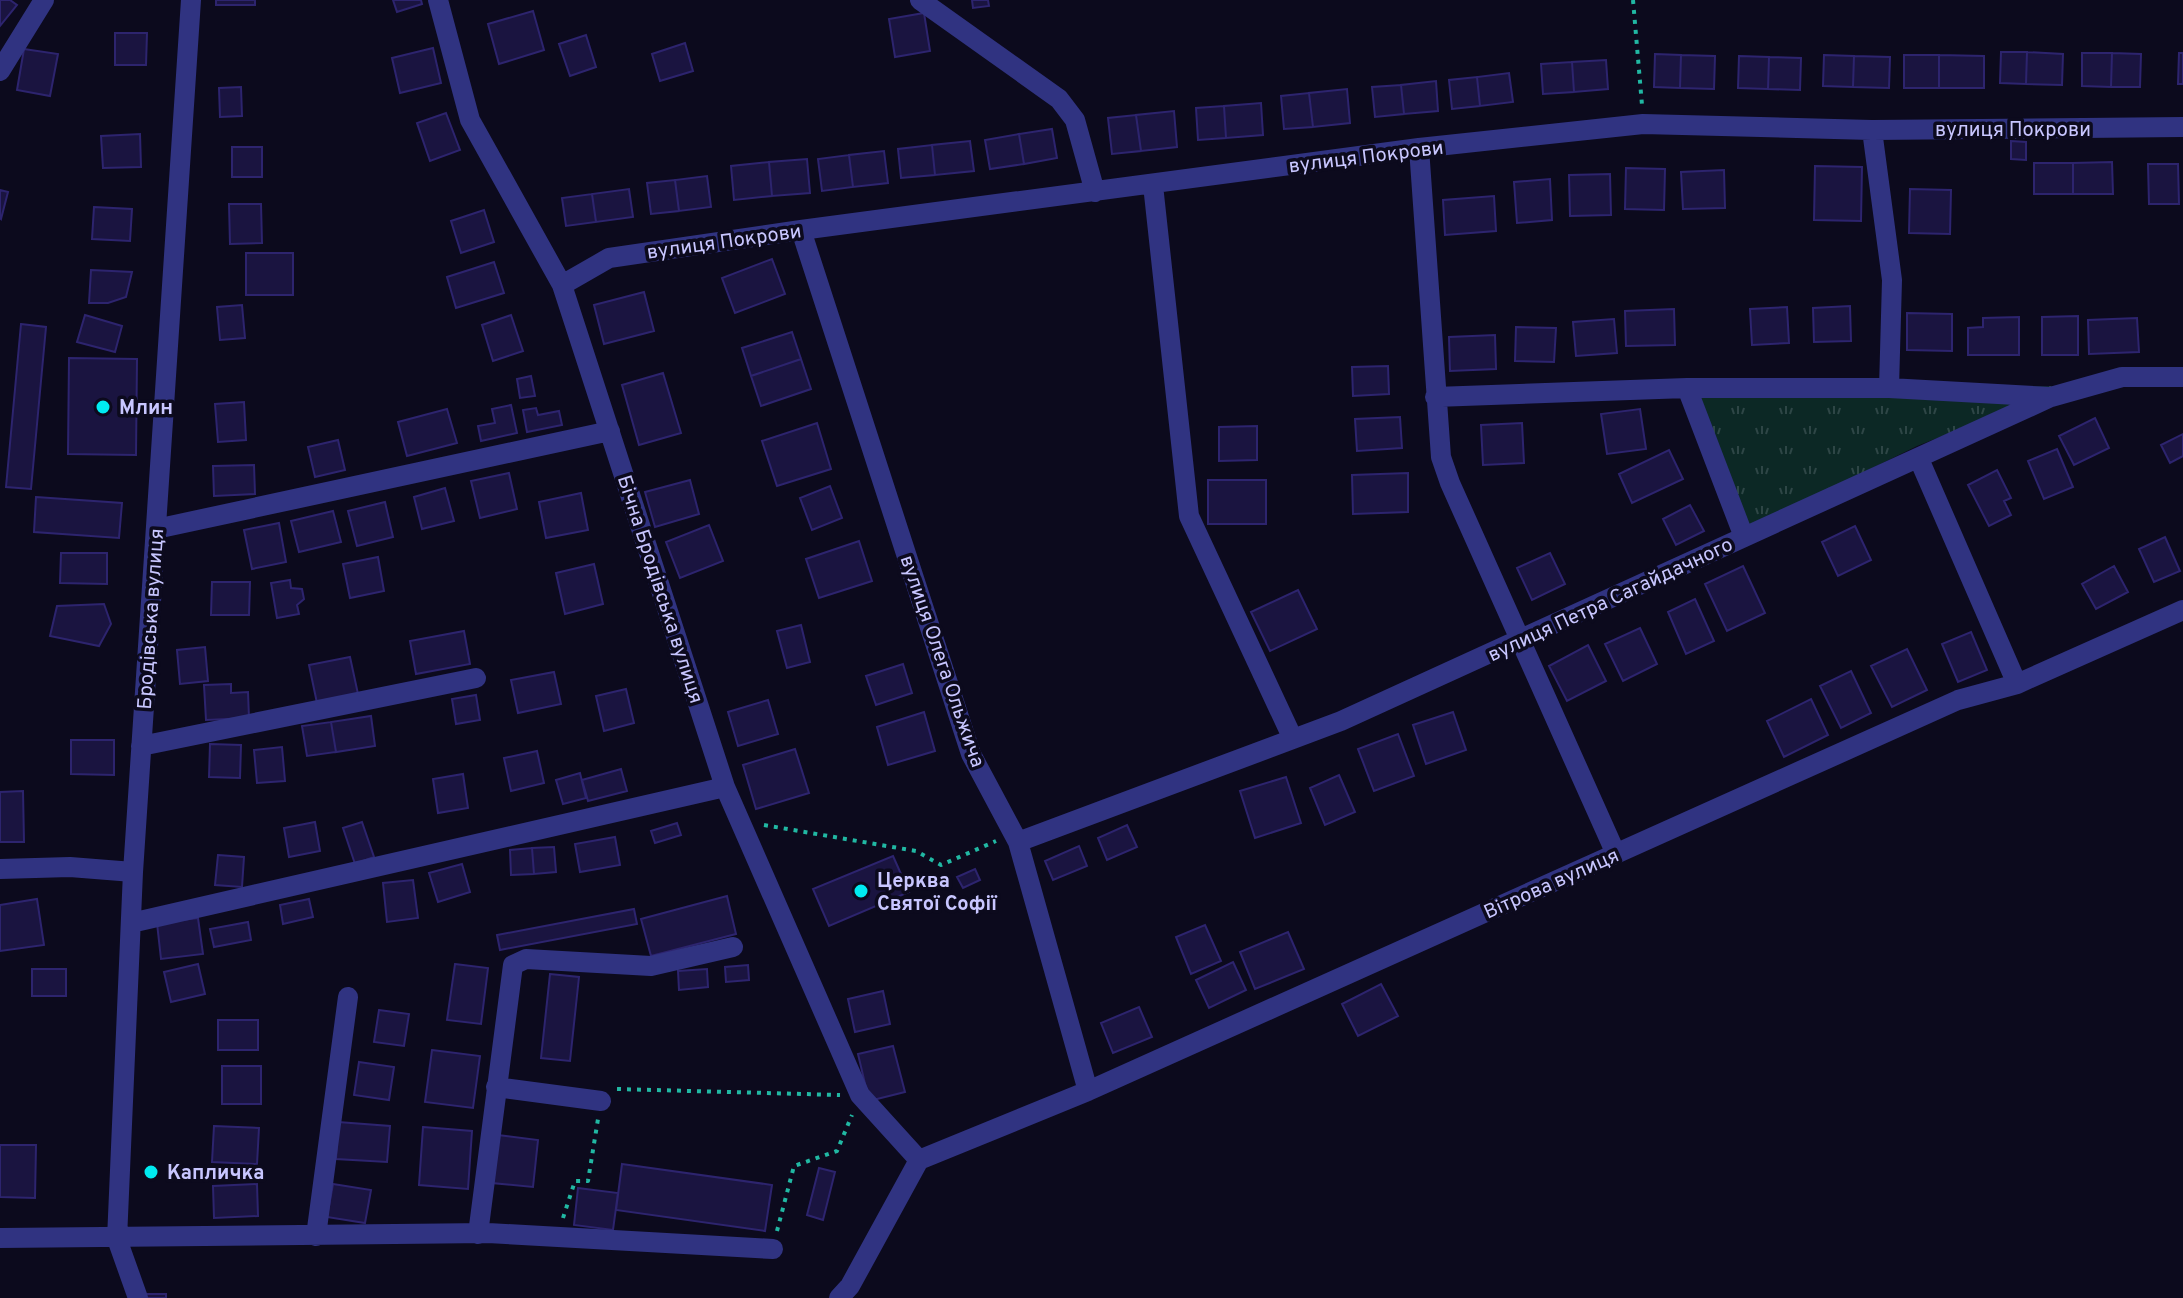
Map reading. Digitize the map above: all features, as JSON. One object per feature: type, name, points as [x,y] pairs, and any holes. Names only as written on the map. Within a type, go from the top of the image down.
[{"type":"street","points":[[0,71],[44,0]]},
{"type":"street","name":"Бродівська вулиця","points":[[117,1239],[133,872],[191,0]]},
{"type":"street","name":"Бічна Бродівська вулиця","points":[[438,0],[470,120],[562,285],[725,787],[860,1095],[919,1160]]},
{"type":"street","points":[[920,0],[1059,99],[1075,120],[1095,192]]},
{"type":"street","name":"вулиця Покрови","points":[[562,285],[609,258],[1419,148],[1643,124],[1872,130],[2183,127]]},
{"type":"street","points":[[1872,130],[1892,280],[1889,388]]},
{"type":"street","points":[[1419,148],[1441,457],[1616,854]]},
{"type":"street","points":[[1153,185],[1189,516],[1293,739]]},
{"type":"street","name":"вулиця Олега Ольжича","points":[[801,230],[971,754],[1015,838],[1088,1091]]},
{"type":"street","points":[[1435,397],[1687,388],[1889,388],[2051,397],[2122,377],[2183,377]]},
{"type":"street","points":[[1687,388],[1744,537]]},
{"type":"street","name":"вулиця Петра Сагайдачного","points":[[1015,838],[1164,789],[1293,739],[1521,640],[2051,397]]},
{"type":"street","points":[[156,529],[610,431]]},
{"type":"street","points":[[1919,459],[2017,684]]},
{"type":"street","name":"Вітрова вулиця","points":[[919,1160],[1088,1091],[1958,700],[2017,684],[2183,610]]},
{"type":"street","points":[[141,746],[476,678]]},
{"type":"street","points":[[131,923],[725,787]]},
{"type":"street","points":[[0,869],[70,867],[133,872]]},
{"type":"street","points":[[478,1234],[510,972],[519,961],[651,966],[733,947]]},
{"type":"street","points":[[316,1236],[348,997]]},
{"type":"street","points":[[496,1087],[601,1101]]},
{"type":"street","points":[[839,1298],[850,1286],[919,1160]]},
{"type":"street","points":[[0,1238],[478,1234],[773,1249]]},
{"type":"street","points":[[117,1239],[138,1298]]},
{"type":"path","points":[[1633,0],[1643,124]]},
{"type":"path","points":[[740,820],[916,851],[941,865],[1015,838]]},
{"type":"path","points":[[557,1237],[575,1181],[588,1181],[603,1088],[860,1095],[837,1151],[794,1166],[773,1249]]},
{"type":"green space","points":[[2068,386],[1917,446],[1746,530],[1687,388]]},
{"type":"building","points":[[0,0],[10,0],[17,5],[0,26]]},
{"type":"building","points":[[216,0],[255,0],[255,5],[216,5]]},
{"type":"building","points":[[393,0],[421,0],[422,4],[397,12]]},
{"type":"building","points":[[972,0],[988,0],[989,6],[973,8]]},
{"type":"building","points":[[533,11],[544,50],[499,64],[488,24]]},
{"type":"building","points":[[924,13],[930,51],[895,57],[889,19]]},
{"type":"building","points":[[115,33],[147,33],[146,65],[115,65]]},
{"type":"building","points":[[586,35],[596,67],[570,76],[559,44]]},
{"type":"building","points":[[685,43],[693,71],[660,81],[652,54]]},
{"type":"building","points":[[433,48],[441,83],[400,93],[392,58]]},
{"type":"building","points":[[24,49],[58,54],[50,96],[17,90]]},
{"type":"building","points":[[2001,52],[2027,52],[2026,84],[2000,83]]},
{"type":"building","points":[[2027,52],[2063,54],[2062,85],[2026,84]]},
{"type":"building","points":[[2082,53],[2112,53],[2111,87],[2082,86]]},
{"type":"building","points":[[2112,53],[2141,54],[2140,87],[2111,87]]},
{"type":"building","points":[[2179,53],[2183,53],[2183,84],[2178,84]]},
{"type":"building","points":[[1655,54],[1681,55],[1680,88],[1654,87]]},
{"type":"building","points":[[1681,55],[1715,56],[1714,89],[1680,88]]},
{"type":"building","points":[[1824,55],[1854,56],[1853,87],[1823,86]]},
{"type":"building","points":[[1904,55],[1939,55],[1939,88],[1904,88]]},
{"type":"building","points":[[1939,55],[1984,56],[1984,88],[1939,88]]},
{"type":"building","points":[[1739,56],[1769,57],[1768,89],[1738,88]]},
{"type":"building","points":[[1854,56],[1890,57],[1889,88],[1853,87]]},
{"type":"building","points":[[1769,57],[1801,58],[1800,90],[1768,89]]},
{"type":"building","points":[[1606,60],[1608,89],[1574,92],[1572,62]]},
{"type":"building","points":[[1572,62],[1574,92],[1543,94],[1541,64]]},
{"type":"building","points":[[1509,73],[1513,102],[1480,106],[1477,77]]},
{"type":"building","points":[[1477,77],[1480,106],[1452,109],[1449,80]]},
{"type":"building","points":[[1436,81],[1438,111],[1404,114],[1401,85]]},
{"type":"building","points":[[1401,85],[1404,114],[1375,117],[1372,87]]},
{"type":"building","points":[[241,87],[242,116],[220,117],[219,88]]},
{"type":"building","points":[[1347,89],[1350,123],[1313,127],[1309,93]]},
{"type":"building","points":[[1309,93],[1313,127],[1284,129],[1281,96]]},
{"type":"building","points":[[1261,103],[1263,135],[1226,138],[1224,106]]},
{"type":"building","points":[[1224,106],[1226,138],[1198,140],[1196,108]]},
{"type":"building","points":[[1174,111],[1177,147],[1141,151],[1136,115]]},
{"type":"building","points":[[446,113],[460,150],[430,161],[417,123]]},
{"type":"building","points":[[1136,115],[1141,151],[1112,154],[1108,118]]},
{"type":"building","points":[[1052,129],[1057,158],[1024,164],[1019,134]]},
{"type":"building","points":[[140,134],[141,167],[103,168],[101,136]]},
{"type":"building","points":[[1019,134],[1024,164],[990,169],[985,140]]},
{"type":"building","points":[[970,141],[974,171],[935,175],[932,145]]},
{"type":"building","points":[[2011,141],[2026,142],[2026,160],[2011,159]]},
{"type":"building","points":[[932,145],[935,175],[901,178],[898,149]]},
{"type":"building","points":[[232,147],[262,147],[262,177],[232,177]]},
{"type":"building","points":[[884,151],[888,183],[853,187],[849,155]]},
{"type":"building","points":[[849,155],[853,187],[822,191],[818,159]]},
{"type":"building","points":[[807,159],[810,193],[772,196],[769,162]]},
{"type":"building","points":[[769,162],[772,196],[734,200],[731,166]]},
{"type":"building","points":[[2112,162],[2113,194],[2073,194],[2073,163]]},
{"type":"building","points":[[2034,163],[2073,163],[2073,194],[2034,194]]},
{"type":"building","points":[[2148,164],[2178,164],[2179,204],[2149,204]]},
{"type":"building","points":[[1815,166],[1862,167],[1861,221],[1814,220]]},
{"type":"building","points":[[1626,168],[1665,169],[1664,210],[1625,209]]},
{"type":"building","points":[[1724,170],[1725,208],[1683,209],[1681,172]]},
{"type":"building","points":[[1610,174],[1611,215],[1570,216],[1569,175]]},
{"type":"building","points":[[707,176],[711,207],[679,211],[675,180]]},
{"type":"building","points":[[1550,179],[1552,220],[1517,223],[1514,182]]},
{"type":"building","points":[[675,180],[679,211],[651,214],[647,183]]},
{"type":"building","points":[[629,189],[633,217],[596,222],[592,194]]},
{"type":"building","points":[[1910,189],[1951,190],[1950,234],[1909,233]]},
{"type":"building","points":[[0,190],[8,192],[1,219],[0,218]]},
{"type":"building","points":[[592,194],[596,222],[566,226],[562,198]]},
{"type":"building","points":[[1494,196],[1496,231],[1445,235],[1443,200]]},
{"type":"building","points":[[229,204],[261,204],[262,243],[230,244]]},
{"type":"building","points":[[94,207],[132,209],[130,241],[92,239]]},
{"type":"building","points":[[484,210],[494,242],[461,253],[451,221]]},
{"type":"building","points":[[246,253],[293,253],[293,295],[246,295]]},
{"type":"building","points":[[772,259],[785,294],[735,313],[722,278]]},
{"type":"building","points":[[494,262],[504,293],[456,308],[447,277]]},
{"type":"building","points":[[91,270],[132,272],[126,297],[108,303],[89,303]]},
{"type":"building","points":[[644,292],[654,331],[604,344],[594,305]]},
{"type":"building","points":[[242,305],[245,338],[220,340],[217,307]]},
{"type":"building","points":[[1850,306],[1851,341],[1814,342],[1813,308]]},
{"type":"building","points":[[1787,307],[1789,343],[1752,345],[1750,309]]},
{"type":"building","points":[[1674,309],[1675,345],[1626,346],[1625,311]]},
{"type":"building","points":[[1907,313],[1952,314],[1952,351],[1907,350]]},
{"type":"building","points":[[85,315],[122,326],[115,352],[77,342]]},
{"type":"building","points":[[511,315],[523,351],[493,361],[482,325]]},
{"type":"building","points":[[2078,316],[2078,355],[2042,355],[2042,317]]},
{"type":"building","points":[[2019,317],[2019,355],[1968,355],[1968,328],[1983,327],[1983,318]]},
{"type":"building","points":[[2137,318],[2139,352],[2089,354],[2088,320]]},
{"type":"building","points":[[1614,319],[1617,353],[1576,356],[1573,322]]},
{"type":"building","points":[[21,324],[46,327],[31,489],[6,487]]},
{"type":"building","points":[[1516,327],[1556,328],[1554,362],[1515,361]]},
{"type":"building","points":[[792,332],[801,359],[751,376],[742,348]]},
{"type":"building","points":[[1495,335],[1496,369],[1450,371],[1449,337]]},
{"type":"building","name":"Млин","points":[[69,358],[137,359],[136,455],[68,454]]},
{"type":"building","points":[[801,359],[811,389],[761,406],[751,376]]},
{"type":"building","points":[[1388,366],[1389,394],[1353,396],[1352,367]]},
{"type":"building","points":[[663,373],[681,433],[639,445],[622,385]]},
{"type":"building","points":[[531,376],[535,396],[520,398],[517,379]]},
{"type":"building","points":[[244,402],[246,440],[218,442],[215,404]]},
{"type":"building","points":[[511,405],[517,433],[481,441],[478,426],[495,423],[492,409]]},
{"type":"building","points":[[536,408],[538,415],[559,411],[562,425],[527,432],[523,410]]},
{"type":"building","points":[[447,409],[457,443],[407,456],[398,422]]},
{"type":"building","points":[[1640,409],[1646,449],[1607,454],[1601,414]]},
{"type":"building","points":[[1400,417],[1402,448],[1357,451],[1355,419]]},
{"type":"building","points":[[2095,418],[2109,448],[2074,465],[2059,436]]},
{"type":"building","points":[[817,423],[831,469],[777,486],[762,441]]},
{"type":"building","points":[[1522,423],[1524,463],[1483,465],[1481,425]]},
{"type":"building","points":[[1257,426],[1257,460],[1219,461],[1219,427]]},
{"type":"building","points":[[2183,434],[2183,456],[2170,463],[2161,445]]},
{"type":"building","points":[[338,440],[345,470],[315,477],[308,447]]},
{"type":"building","points":[[2057,449],[2073,487],[2044,499],[2028,461]]},
{"type":"building","points":[[1669,450],[1683,479],[1632,503],[1619,474]]},
{"type":"building","points":[[254,465],[255,494],[214,496],[213,466]]},
{"type":"building","points":[[1997,470],[2011,498],[2004,501],[2011,515],[1989,526],[1968,485]]},
{"type":"building","points":[[509,473],[517,509],[480,518],[471,481]]},
{"type":"building","points":[[1408,473],[1408,512],[1353,514],[1352,475]]},
{"type":"building","points":[[690,480],[699,514],[655,527],[645,492]]},
{"type":"building","points":[[1208,480],[1266,480],[1266,524],[1208,524]]},
{"type":"building","points":[[830,486],[842,518],[812,530],[800,498]]},
{"type":"building","points":[[445,488],[454,521],[422,529],[414,497]]},
{"type":"building","points":[[581,493],[588,530],[546,538],[539,502]]},
{"type":"building","points":[[36,497],[122,503],[119,538],[34,532]]},
{"type":"building","points":[[385,502],[393,537],[357,546],[348,511]]},
{"type":"building","points":[[1690,505],[1704,531],[1676,545],[1663,519]]},
{"type":"building","points":[[333,511],[341,542],[299,552],[291,521]]},
{"type":"building","points":[[279,523],[286,562],[252,569],[244,530]]},
{"type":"building","points":[[709,525],[723,561],[680,578],[666,542]]},
{"type":"building","points":[[1855,526],[1871,560],[1838,576],[1822,542]]},
{"type":"building","points":[[2165,537],[2180,571],[2154,582],[2139,549]]},
{"type":"building","points":[[859,541],[872,581],[819,598],[806,559]]},
{"type":"building","points":[[61,553],[107,553],[107,584],[60,583]]},
{"type":"building","points":[[1550,553],[1565,584],[1532,600],[1517,568]]},
{"type":"building","points":[[378,557],[384,591],[350,598],[343,564]]},
{"type":"building","points":[[594,564],[603,604],[565,614],[556,573]]},
{"type":"building","points":[[1743,566],[1765,613],[1727,631],[1705,584]]},
{"type":"building","points":[[2114,566],[2128,592],[2096,609],[2082,584]]},
{"type":"building","points":[[290,580],[291,588],[302,589],[304,599],[297,605],[299,614],[277,618],[271,583]]},
{"type":"building","points":[[212,582],[250,582],[249,615],[211,615]]},
{"type":"building","points":[[1298,590],[1317,629],[1270,651],[1251,612]]},
{"type":"building","points":[[1695,599],[1714,641],[1686,654],[1668,612]]},
{"type":"building","points":[[104,604],[111,624],[99,646],[50,636],[57,606]]},
{"type":"building","points":[[801,625],[810,662],[787,668],[777,631]]},
{"type":"building","points":[[1640,628],[1657,664],[1623,681],[1605,644]]},
{"type":"building","points":[[464,631],[470,664],[416,674],[410,641]]},
{"type":"building","points":[[1971,632],[1987,670],[1958,682],[1942,644]]},
{"type":"building","points":[[1588,645],[1606,681],[1567,701],[1549,666]]},
{"type":"building","points":[[205,647],[208,681],[180,684],[177,650]]},
{"type":"building","points":[[1907,649],[1927,690],[1892,707],[1871,666]]},
{"type":"building","points":[[350,657],[358,694],[317,703],[309,665]]},
{"type":"building","points":[[903,664],[912,693],[876,705],[866,676]]},
{"type":"building","points":[[1851,671],[1871,713],[1841,728],[1820,686]]},
{"type":"building","points":[[554,672],[561,704],[518,713],[511,680]]},
{"type":"building","points":[[231,684],[231,693],[248,692],[249,718],[206,720],[204,685]]},
{"type":"building","points":[[626,689],[634,723],[604,731],[596,696]]},
{"type":"building","points":[[476,695],[480,720],[456,724],[452,699]]},
{"type":"building","points":[[1811,699],[1828,735],[1784,757],[1767,721]]},
{"type":"building","points":[[768,700],[778,734],[738,746],[728,712]]},
{"type":"building","points":[[924,712],[935,751],[888,765],[877,727]]},
{"type":"building","points":[[1453,712],[1466,750],[1426,764],[1413,725]]},
{"type":"building","points":[[371,716],[375,746],[336,752],[331,722]]},
{"type":"building","points":[[331,722],[336,752],[307,756],[302,726]]},
{"type":"building","points":[[1398,734],[1414,776],[1374,791],[1358,749]]},
{"type":"building","points":[[71,740],[114,740],[114,775],[71,774]]},
{"type":"building","points":[[210,744],[241,745],[240,778],[209,777]]},
{"type":"building","points":[[282,747],[285,781],[257,783],[254,750]]},
{"type":"building","points":[[795,749],[809,793],[756,809],[743,765]]},
{"type":"building","points":[[537,751],[544,783],[511,791],[504,758]]},
{"type":"building","points":[[621,769],[627,791],[588,801],[582,780]]},
{"type":"building","points":[[580,773],[586,798],[563,804],[556,780]]},
{"type":"building","points":[[463,774],[468,808],[438,813],[433,779]]},
{"type":"building","points":[[1339,775],[1355,812],[1325,825],[1310,788]]},
{"type":"building","points":[[1286,777],[1301,823],[1255,838],[1240,791]]},
{"type":"building","points":[[23,791],[24,842],[0,842],[0,792]]},
{"type":"building","points":[[315,822],[320,851],[289,857],[284,828]]},
{"type":"building","points":[[362,822],[374,857],[355,864],[343,828]]},
{"type":"building","points":[[677,823],[681,835],[655,843],[651,831]]},
{"type":"building","points":[[1127,825],[1137,847],[1107,860],[1098,838]]},
{"type":"building","points":[[615,837],[620,865],[580,872],[575,844]]},
{"type":"building","points":[[1079,846],[1087,866],[1053,880],[1045,861]]},
{"type":"building","points":[[554,847],[556,872],[534,874],[532,848]]},
{"type":"building","points":[[532,848],[534,874],[511,875],[510,850]]},
{"type":"building","points":[[218,855],[244,857],[242,887],[215,885]]},
{"type":"building","name":"Церква Святої Софії","points":[[893,856],[909,892],[829,926],[813,889]]},
{"type":"building","points":[[462,864],[470,892],[438,902],[429,873]]},
{"type":"building","points":[[975,869],[980,880],[963,888],[957,877]]},
{"type":"building","points":[[413,880],[418,918],[387,922],[383,883]]},
{"type":"building","points":[[727,896],[736,934],[651,956],[641,919]]},
{"type":"building","points":[[37,899],[44,945],[0,951],[0,905]]},
{"type":"building","points":[[309,899],[313,917],[283,924],[280,905]]},
{"type":"building","points":[[634,909],[637,924],[500,950],[497,935]]},
{"type":"building","points":[[198,918],[203,954],[161,959],[157,923]]},
{"type":"building","points":[[248,922],[251,940],[214,947],[210,929]]},
{"type":"building","points":[[1205,925],[1221,961],[1191,974],[1176,937]]},
{"type":"building","points":[[1288,932],[1304,969],[1255,989],[1240,952]]},
{"type":"building","points":[[1233,962],[1246,990],[1209,1008],[1196,980]]},
{"type":"building","points":[[198,964],[205,994],[171,1002],[164,972]]},
{"type":"building","points":[[455,964],[488,968],[481,1024],[447,1020]]},
{"type":"building","points":[[748,965],[749,980],[726,982],[725,967]]},
{"type":"building","points":[[32,969],[66,969],[66,996],[32,996]]},
{"type":"building","points":[[707,969],[708,987],[679,990],[678,971]]},
{"type":"building","points":[[550,974],[579,977],[570,1061],[541,1058]]},
{"type":"building","points":[[1381,984],[1398,1016],[1358,1036],[1342,1004]]},
{"type":"building","points":[[883,991],[890,1024],[855,1032],[848,999]]},
{"type":"building","points":[[1139,1007],[1152,1037],[1113,1053],[1101,1023]]},
{"type":"building","points":[[379,1010],[409,1014],[404,1046],[374,1042]]},
{"type":"building","points":[[218,1020],[258,1020],[258,1050],[218,1050]]},
{"type":"building","points":[[893,1046],[905,1092],[869,1101],[858,1054]]},
{"type":"building","points":[[432,1050],[480,1056],[473,1108],[425,1102]]},
{"type":"building","points":[[359,1062],[394,1067],[389,1100],[354,1095]]},
{"type":"building","points":[[222,1066],[261,1066],[261,1104],[222,1104]]},
{"type":"building","points":[[338,1122],[390,1126],[387,1162],[336,1159]]},
{"type":"building","points":[[214,1126],[259,1128],[257,1164],[212,1162]]},
{"type":"building","points":[[423,1127],[472,1131],[468,1189],[419,1185]]},
{"type":"building","points":[[498,1135],[538,1140],[533,1187],[492,1183]]},
{"type":"building","points":[[0,1145],[36,1145],[35,1198],[0,1197]]},
{"type":"building","points":[[622,1164],[772,1185],[765,1231],[616,1210]]},
{"type":"building","points":[[819,1168],[835,1172],[823,1220],[807,1215]]},
{"type":"building","points":[[257,1184],[258,1216],[214,1218],[213,1186]]},
{"type":"building","points":[[333,1184],[371,1190],[365,1223],[327,1217]]},
{"type":"building","points":[[578,1188],[618,1193],[613,1230],[574,1225]]},
{"type":"building","points":[[146,1294],[166,1294],[166,1298],[146,1298]]},
{"type":"place","name":"Млин","points":[[103,407]]},
{"type":"place","name":"Церква Святої Софії","points":[[861,891]]},
{"type":"place","name":"Капличка","points":[[151,1172]]}]
